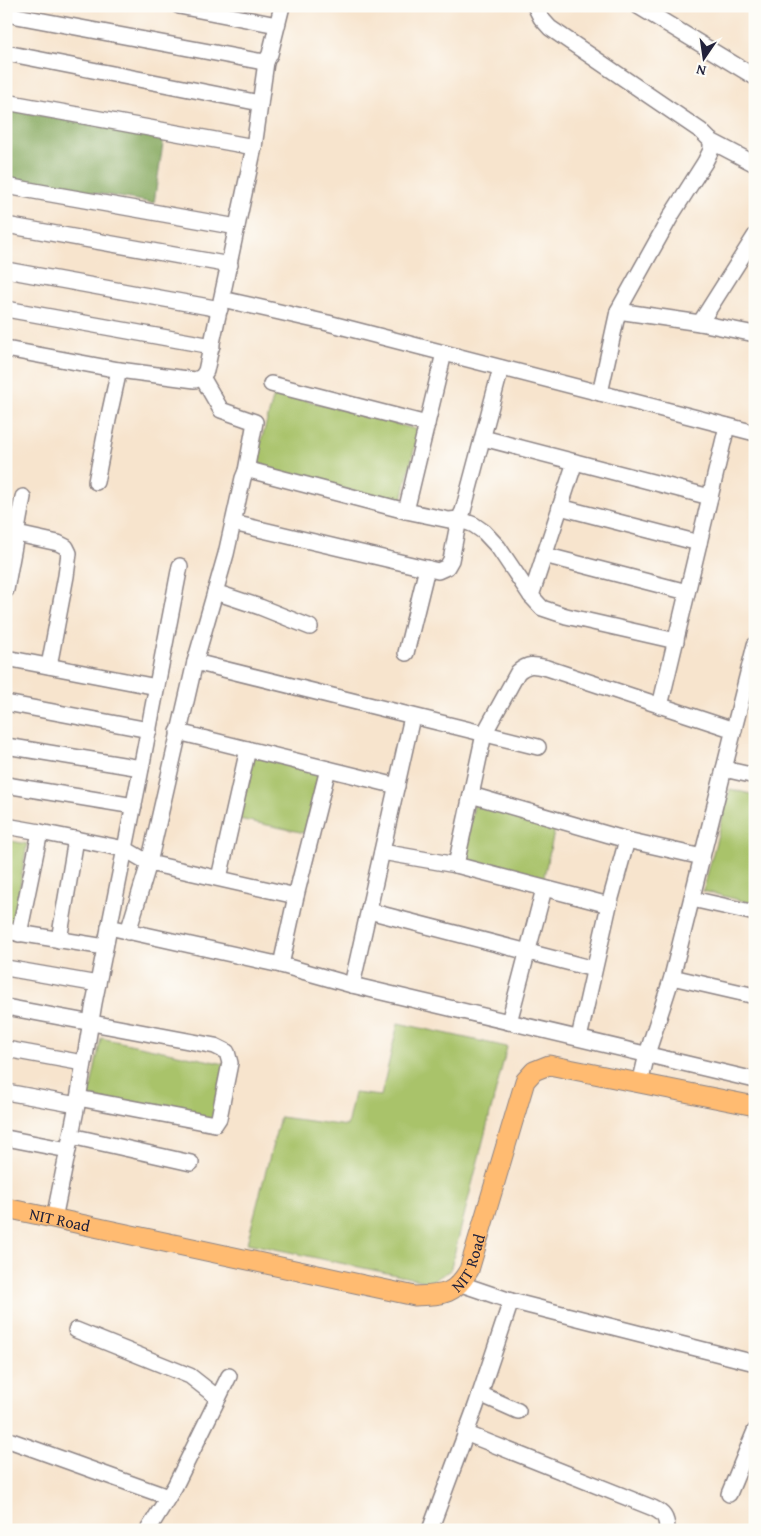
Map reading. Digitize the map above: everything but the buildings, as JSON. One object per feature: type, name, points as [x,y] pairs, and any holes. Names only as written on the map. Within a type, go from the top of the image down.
[{"type":"main road","name":"NIT Road","points":[[6,1208],[415,1296],[434,1296],[452,1291],[461,1284],[469,1270],[525,1081],[534,1071],[548,1065],[755,1106]]},
{"type":"street","points":[[179,6],[277,25]]},
{"type":"street","points":[[6,349],[120,370],[195,380],[202,377],[206,371],[212,346],[238,227],[254,147],[266,62],[270,54],[282,6]]},
{"type":"street","points":[[535,6],[541,18],[550,28],[701,131],[711,141],[755,164]]},
{"type":"street","points":[[638,6],[755,77]]},
{"type":"street","points":[[8,16],[266,62]]},
{"type":"street","points":[[6,53],[260,103]]},
{"type":"street","points":[[6,102],[254,147]]},
{"type":"street","points":[[600,393],[618,311],[672,214],[705,162],[711,150],[711,141]]},
{"type":"street","points":[[6,186],[238,227]]},
{"type":"street","points":[[6,225],[230,265]]},
{"type":"street","points":[[700,323],[755,236]]},
{"type":"street","points":[[6,270],[328,323],[755,433]]},
{"type":"street","points":[[6,309],[212,346]]},
{"type":"street","points":[[618,311],[700,323],[755,334]]},
{"type":"street","points":[[406,511],[444,353]]},
{"type":"street","points":[[233,522],[438,571],[447,567],[451,560],[459,519],[463,511],[501,368]]},
{"type":"street","points":[[96,482],[120,370]]},
{"type":"street","points":[[128,932],[149,863],[195,662],[226,554],[242,478],[246,471],[255,422],[221,410],[202,377]]},
{"type":"street","points":[[271,384],[427,424]]},
{"type":"street","points":[[660,706],[726,426]]},
{"type":"street","points":[[483,438],[710,497]]},
{"type":"street","points":[[531,596],[575,462]]},
{"type":"street","points":[[246,471],[253,471],[406,511],[449,520],[459,519],[474,525],[484,532],[498,547],[531,596],[542,608],[676,641]]},
{"type":"street","points":[[6,590],[23,497]]},
{"type":"street","points":[[560,507],[699,543]]},
{"type":"street","points":[[16,534],[58,543],[66,547],[69,553],[49,666]]},
{"type":"street","points":[[544,555],[687,592]]},
{"type":"street","points":[[54,1219],[77,1102],[90,1022],[180,566]]},
{"type":"street","points":[[406,653],[427,568]]},
{"type":"street","points":[[217,587],[310,627]]},
{"type":"street","points":[[640,1084],[647,1054],[672,977],[734,730],[749,688],[755,645]]},
{"type":"street","points":[[6,658],[157,687]]},
{"type":"street","points":[[195,662],[538,747]]},
{"type":"street","points":[[456,865],[484,734],[518,672],[524,666],[534,665],[547,668],[734,730]]},
{"type":"street","points":[[6,703],[149,730]]},
{"type":"street","points":[[352,985],[412,716]]},
{"type":"street","points":[[178,732],[397,786]]},
{"type":"street","points":[[6,746],[141,768]]},
{"type":"street","points":[[219,878],[248,749]]},
{"type":"street","points":[[281,965],[296,896],[328,769]]},
{"type":"street","points":[[724,769],[755,776]]},
{"type":"street","points":[[6,785],[134,806]]},
{"type":"street","points":[[471,795],[626,840],[702,857]]},
{"type":"street","points":[[6,826],[125,849],[149,863],[296,896]]},
{"type":"street","points":[[40,832],[13,932],[105,947]]},
{"type":"street","points":[[59,940],[76,839]]},
{"type":"street","points":[[579,1038],[609,905],[626,840]]},
{"type":"street","points":[[382,852],[456,865],[609,905]]},
{"type":"street","points":[[508,1022],[544,889]]},
{"type":"street","points":[[692,899],[755,912]]},
{"type":"street","points":[[369,912],[594,969]]},
{"type":"street","points":[[109,927],[281,965],[352,985],[755,1080]]},
{"type":"street","points":[[6,968],[98,984]]},
{"type":"street","points":[[672,977],[755,996]]},
{"type":"street","points":[[6,1007],[215,1046],[227,1052],[230,1063],[219,1118],[215,1124],[6,1092]]},
{"type":"street","points":[[6,1049],[83,1063]]},
{"type":"street","points":[[6,1138],[69,1143],[191,1163]]},
{"type":"street","points":[[461,1284],[511,1301],[755,1363]]},
{"type":"street","points":[[430,1530],[480,1394],[511,1301]]},
{"type":"street","points":[[76,1330],[190,1376],[218,1398]]},
{"type":"street","points":[[148,1530],[168,1497],[229,1376]]},
{"type":"street","points":[[480,1394],[518,1411]]},
{"type":"street","points":[[729,1494],[755,1431]]},
{"type":"street","points":[[466,1433],[653,1508],[663,1513],[667,1520],[667,1530]]},
{"type":"street","points":[[6,1439],[168,1497]]},
{"type":"green space","points":[[6,109],[164,137],[154,203],[6,178]]},
{"type":"green space","points":[[275,392],[419,430],[401,503],[254,466]]},
{"type":"green space","points":[[252,756],[321,774],[305,833],[239,819]]},
{"type":"green space","points":[[730,789],[755,795],[755,904],[703,891]]},
{"type":"green space","points":[[475,801],[556,824],[542,885],[461,862]]},
{"type":"green space","points":[[6,840],[27,844],[13,928],[6,927]]},
{"type":"green space","points":[[398,1023],[507,1047],[450,1271],[429,1282],[247,1243],[280,1117],[347,1126],[354,1093],[381,1096]]},
{"type":"green space","points":[[101,1038],[225,1064],[213,1121],[89,1097]]}]
